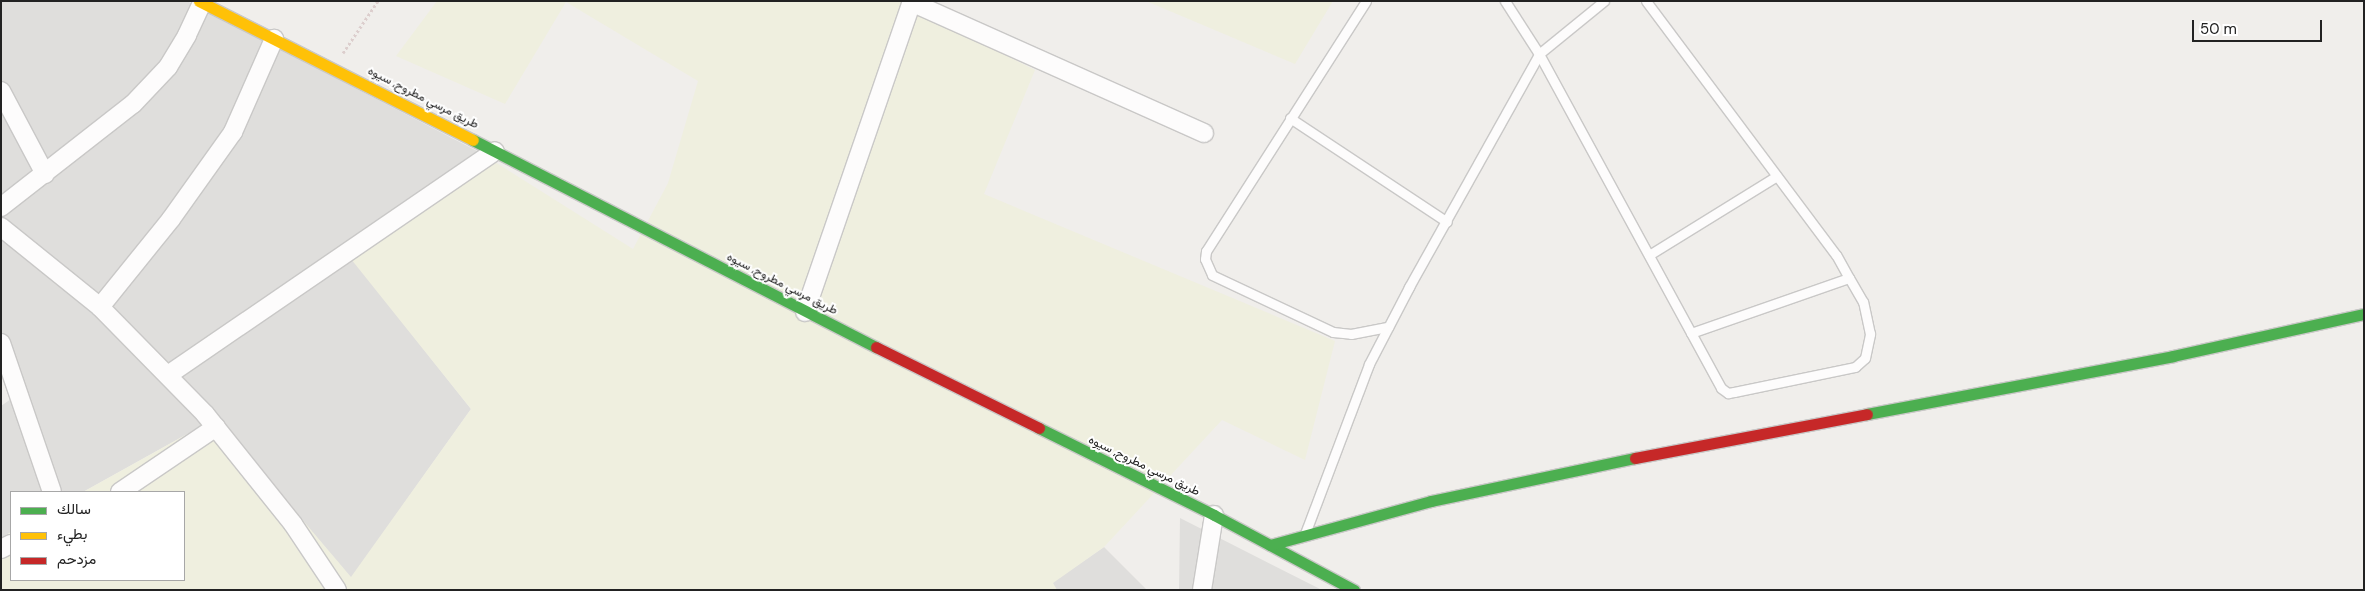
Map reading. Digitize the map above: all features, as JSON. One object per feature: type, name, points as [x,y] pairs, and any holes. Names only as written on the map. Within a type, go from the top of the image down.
[{"type":"street","name":"طريق مرسي مطروح, سيوه","points":[[200,2],[495,151],[805,312],[1214,516],[1354,590]]},
{"type":"street","points":[[1,207],[134,104],[168,67],[187,35],[200,2]]},
{"type":"street","points":[[805,312],[912,2],[1204,133]]},
{"type":"street","points":[[100,308],[171,218],[234,132],[274,39]]},
{"type":"street","points":[[1,91],[45,174]]},
{"type":"street","points":[[168,375],[495,151]]},
{"type":"street","points":[[1,227],[100,308],[168,375],[216,427],[293,524],[337,590]]},
{"type":"street","points":[[1270,545],[1431,501],[1580,468],[2173,356],[2364,314]]},
{"type":"street","points":[[1,343],[52,491]]},
{"type":"street","points":[[121,491],[216,427]]},
{"type":"street","points":[[1202,590],[1214,516]]},
{"type":"lane","points":[[1366,1],[1206,252],[1207,267],[1212,275],[1333,332],[1351,334],[1388,326]]},
{"type":"lane","points":[[1505,1],[1539,54],[1721,388],[1728,393],[1855,367],[1865,358],[1870,334],[1863,302],[1850,278],[1836,255],[1646,1]]},
{"type":"lane","points":[[1304,536],[1369,364],[1388,326],[1539,54],[1604,1]]},
{"type":"lane","points":[[1290,118],[1447,222]]},
{"type":"lane","points":[[1648,255],[1777,176]]},
{"type":"lane","points":[[1691,333],[1850,278]]},
{"type":"path","points":[[333,68],[378,1]]},
{"type":"shaded area","points":[[1,1],[187,1],[479,152],[344,249],[471,409],[351,578],[216,418],[85,491],[10,491],[10,533],[1,538],[1,406],[11,399],[1,356]]},
{"type":"shaded area","points":[[1180,518],[1322,590],[1179,590]]},
{"type":"shaded area","points":[[1104,547],[1147,590],[1057,590],[1052,583]]},
{"type":"green space","points":[[437,1],[912,1],[910,8],[1035,70],[984,194],[1335,341],[1305,460],[1222,420],[1104,547],[1053,583],[1057,590],[1,590],[1,538],[10,533],[10,581],[185,581],[185,491],[85,491],[216,418],[351,577],[471,409],[343,249],[479,152],[633,249],[668,183],[698,81],[566,2],[505,104],[396,56]]},
{"type":"green space","points":[[1146,1],[1333,1],[1295,64]]},
{"type":"traffic: fast","points":[[473,140],[876,347]]},
{"type":"traffic: fast","points":[[1867,414],[2173,356],[2364,314]]},
{"type":"traffic: fast","points":[[1039,428],[1214,515],[1354,590]]},
{"type":"traffic: fast","points":[[1270,545],[1431,501],[1635,458]]},
{"type":"traffic: slow","points":[[199,1],[473,140]]},
{"type":"traffic: jam","points":[[876,347],[1039,428]]},
{"type":"traffic: jam","points":[[1635,458],[1867,414]]}]
